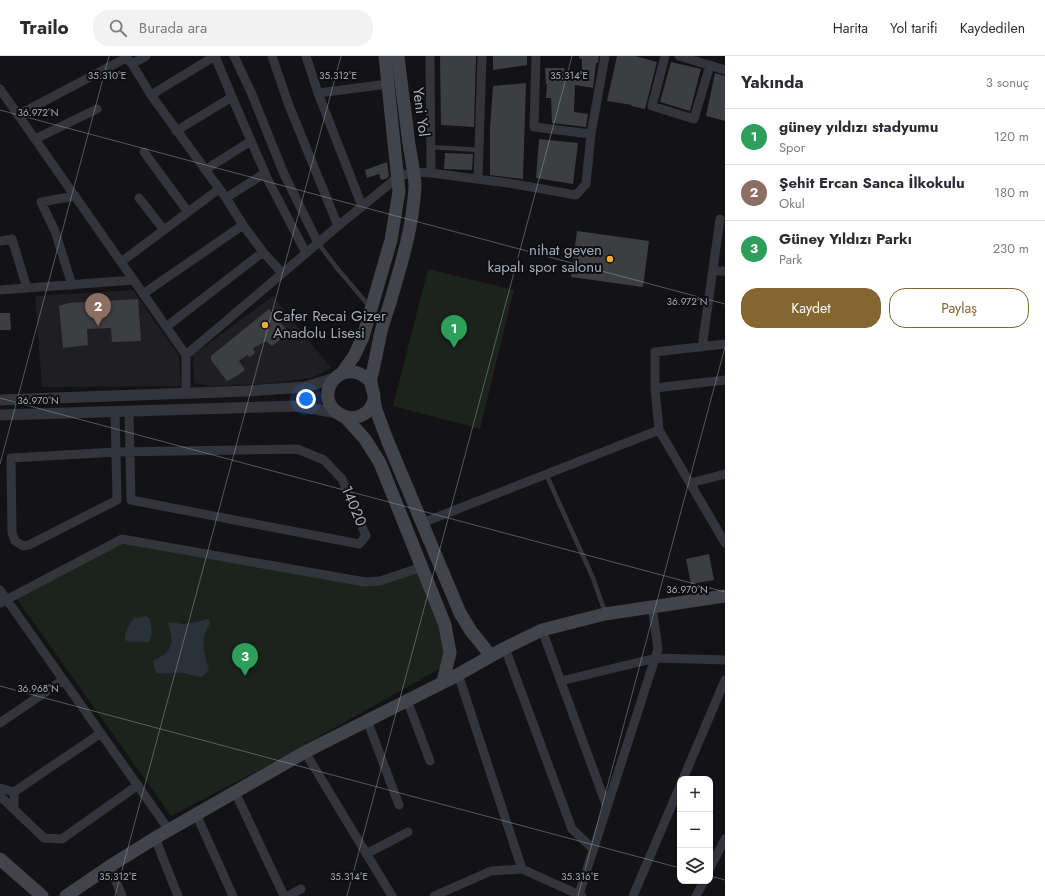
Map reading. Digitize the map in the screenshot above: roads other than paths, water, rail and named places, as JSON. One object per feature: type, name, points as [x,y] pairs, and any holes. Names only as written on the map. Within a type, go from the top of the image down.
[{"type":"main road","points":[[385,56],[399,191],[391,240],[363,337],[354,356],[330,385],[328,400],[332,408],[365,439],[380,463],[445,625],[450,653],[443,681]]},
{"type":"main road","name":"Yeni Yol","points":[[371,382],[380,336],[402,261],[412,216],[415,186],[398,56]]},
{"type":"main road","points":[[338,376],[350,371],[365,376],[371,382],[376,410],[388,442],[460,614],[490,656]]},
{"type":"main road","points":[[341,415],[353,418],[360,416],[371,407],[374,400]]},
{"type":"main road","points":[[66,896],[79,892],[110,866],[196,814],[304,752],[542,630],[605,614],[725,596]]},
{"type":"main road","points":[[0,859],[42,896]]},
{"type":"street","points":[[18,115],[128,59],[146,56]]},
{"type":"street","points":[[151,95],[215,56],[265,173],[306,253]]},
{"type":"street","points":[[234,56],[251,92],[284,174],[318,243]]},
{"type":"street","points":[[272,56],[288,103],[338,226]]},
{"type":"street","points":[[306,56],[318,93],[362,206]]},
{"type":"street","points":[[430,56],[431,173]]},
{"type":"street","points":[[478,179],[482,56]]},
{"type":"street","points":[[536,56],[534,127],[591,134]]},
{"type":"street","points":[[186,355],[398,177],[413,172],[431,173],[508,183],[576,195],[586,184],[591,134],[605,56]]},
{"type":"street","points":[[665,56],[652,106],[694,118],[710,65]]},
{"type":"street","points":[[679,56],[725,70]]},
{"type":"street","points":[[128,59],[151,95],[204,170],[226,198],[243,225],[263,252],[282,273]]},
{"type":"street","points":[[318,93],[388,84]]},
{"type":"street","points":[[0,89],[186,355],[186,393]]},
{"type":"street","points":[[176,131],[232,97]]},
{"type":"street","points":[[35,140],[97,109]]},
{"type":"street","points":[[204,170],[251,141]]},
{"type":"street","points":[[144,152],[188,212]]},
{"type":"street","points":[[226,198],[265,173]]},
{"type":"street","points":[[121,262],[219,189]]},
{"type":"street","points":[[72,285],[55,231],[41,202],[75,196]]},
{"type":"street","points":[[139,198],[164,230]]},
{"type":"street","points":[[702,347],[720,219]]},
{"type":"street","points":[[143,294],[243,225]]},
{"type":"street","points":[[0,241],[12,239],[27,288]]},
{"type":"street","points":[[166,326],[263,252]]},
{"type":"street","points":[[713,271],[725,271]]},
{"type":"street","points":[[0,290],[134,280]]},
{"type":"street","points":[[725,344],[655,352],[654,388],[659,430],[725,543]]},
{"type":"street","points":[[0,400],[248,391],[305,387],[338,376]]},
{"type":"street","points":[[654,388],[725,380]]},
{"type":"street","points":[[0,415],[299,406],[341,415]]},
{"type":"street","points":[[115,411],[116,500]]},
{"type":"street","points":[[129,411],[130,452],[130,500],[124,503],[116,500],[29,546],[23,546],[16,540],[12,532],[10,458],[130,452]]},
{"type":"street","points":[[422,523],[659,430]]},
{"type":"street","name":"14020","points":[[130,452],[297,449],[324,460],[342,479],[366,536],[359,544],[130,500]]},
{"type":"street","points":[[690,483],[725,474]]},
{"type":"street","points":[[3,601],[122,539],[365,582],[380,581],[422,567]]},
{"type":"street","points":[[0,590],[3,601],[63,680],[169,830]]},
{"type":"street","points":[[434,896],[490,870],[522,869],[581,895],[593,849],[656,658],[658,649],[652,606]]},
{"type":"street","points":[[542,630],[607,807]]},
{"type":"street","points":[[505,648],[572,828],[593,849]]},
{"type":"street","points":[[561,681],[656,658],[725,660]]},
{"type":"street","points":[[458,674],[522,869]]},
{"type":"street","points":[[0,722],[63,680]]},
{"type":"street","points":[[684,776],[725,680]]},
{"type":"street","points":[[407,700],[430,761]]},
{"type":"street","points":[[367,720],[399,805]]},
{"type":"street","points":[[14,792],[101,733]]},
{"type":"street","points":[[304,752],[392,896]]},
{"type":"street","points":[[0,796],[44,838],[62,839],[138,785]]},
{"type":"street","points":[[0,788],[14,792]]},
{"type":"street","points":[[14,792],[14,809]]},
{"type":"street","points":[[235,792],[284,896]]},
{"type":"street","points":[[633,896],[677,793]]},
{"type":"street","points":[[196,814],[233,896]]},
{"type":"street","points":[[366,854],[408,832]]},
{"type":"street","points":[[156,838],[178,896]]},
{"type":"street","points":[[713,862],[725,839]]},
{"type":"street","points":[[110,866],[122,896]]},
{"type":"street","points":[[696,896],[702,884]]},
{"type":"street","points":[[288,896],[301,889]]},
{"type":"lane","points":[[431,147],[479,150]]},
{"type":"lane","points":[[318,243],[371,309]]},
{"type":"lane","points":[[546,474],[593,578],[605,614]]},
{"type":"place","name":"nihat geven kapalı spor salonu","points":[[610,259]]},
{"type":"place","name":"Cafer Recai Gizer Anadolu Lisesi","points":[[265,325]]},
{"type":"place","name":"Şehit Ercan Sanca İlkokulu","points":[[98,326]]},
{"type":"place","name":"güney yıldızı stadyumu","points":[[454,348]]},
{"type":"place","name":"Güney Yıldızı Parkı","points":[[245,676]]}]
